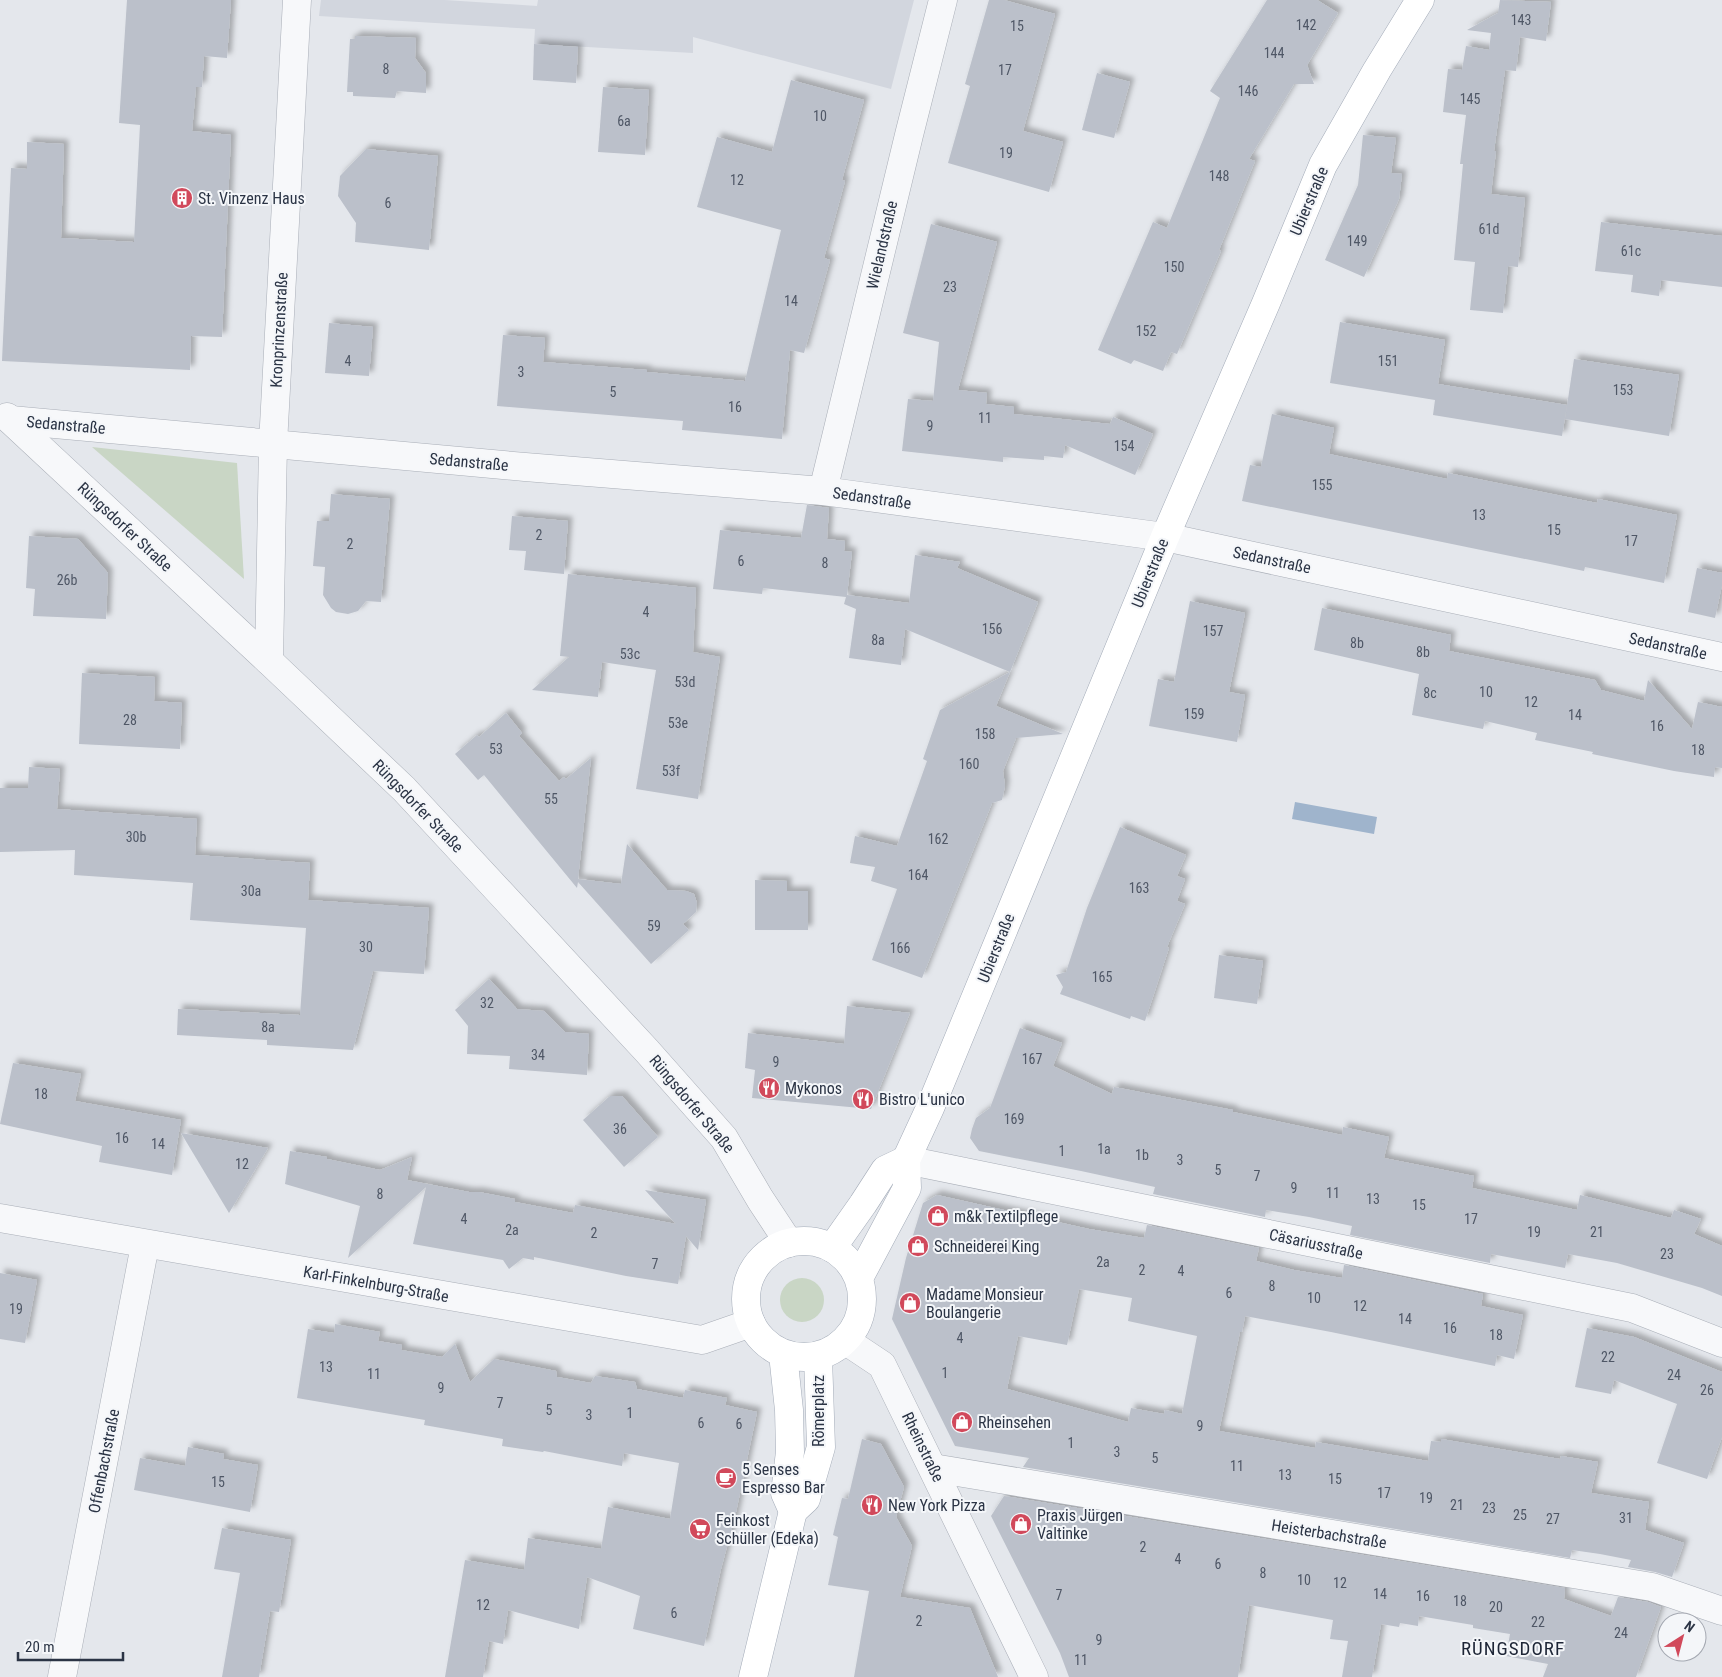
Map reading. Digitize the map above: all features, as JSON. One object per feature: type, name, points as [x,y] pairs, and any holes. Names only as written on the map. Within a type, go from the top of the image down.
[{"type":"main road","name":"Ubierstraße","points":[[906,1160],[930,1108],[1164,537],[1266,303],[1323,165],[1377,70],[1420,0]]},
{"type":"main road","points":[[832,1248],[885,1170],[906,1160],[907,1188],[859,1278]]},
{"type":"main road","points":[[819,1242],[832,1248],[852,1266],[859,1278],[863,1295],[862,1311],[856,1328],[846,1341],[833,1351],[818,1356],[800,1358],[783,1354],[770,1347],[759,1336],[751,1323],[746,1307],[746,1290],[751,1274],[761,1260],[774,1249],[789,1243],[819,1242]]},
{"type":"main road","name":"Römerplatz","points":[[783,1354],[789,1410],[790,1452],[785,1493],[793,1510],[806,1499],[821,1447],[818,1356]]},
{"type":"main road","points":[[753,1677],[793,1510]]},
{"type":"street","name":"Kronprinzenstraße","points":[[270,661],[273,444],[298,0]]},
{"type":"street","name":"Wielandstraße","points":[[823,491],[906,145],[943,0]]},
{"type":"street","name":"Sedanstraße","points":[[5,416],[273,444],[823,491],[1164,537],[1722,657]]},
{"type":"street","name":"Rüngsdorfer Straße","points":[[5,416],[270,661],[404,789],[654,1058],[724,1138],[789,1243]]},
{"type":"street","name":"Cäsariusstraße","points":[[906,1160],[1632,1308],[1722,1343]]},
{"type":"street","name":"Karl-Finkelnburg-Straße","points":[[0,1218],[145,1245],[702,1340],[751,1323]]},
{"type":"street","name":"Offenbachstraße","points":[[62,1677],[145,1245]]},
{"type":"street","name":"Rheinstraße","points":[[846,1341],[882,1365],[1034,1677]]},
{"type":"street","name":"Heisterbachstraße","points":[[933,1468],[1652,1587],[1722,1611]]},
{"type":"shaded area","points":[[321,0],[445,0],[537,6],[538,0],[914,0],[891,89],[693,37],[693,53],[534,44],[535,29],[319,16]]},
{"type":"green space","points":[[92,447],[237,463],[244,579]]},
{"type":"green space","points":[[802,1278],[814,1282],[820,1288],[824,1300],[820,1312],[814,1318],[802,1322],[790,1318],[784,1312],[780,1300],[784,1288],[790,1282]]},
{"type":"water","points":[[1295,802],[1377,817],[1374,834],[1292,819]]},
{"type":"building","name":"St. Vinzenz Haus","points":[[127,0],[231,0],[227,58],[204,56],[202,87],[196,87],[192,131],[231,135],[222,337],[191,336],[190,370],[2,361],[11,168],[27,169],[27,142],[64,144],[61,238],[134,242],[140,125],[119,123]]},
{"type":"building","points":[[989,0],[1004,0],[1055,14],[1023,131],[1063,142],[1049,192],[948,163],[970,86],[965,84]]},
{"type":"building","points":[[1267,0],[1317,0],[1338,13],[1307,65],[1314,84],[1294,84],[1249,159],[1255,161],[1219,250],[1221,251],[1177,354],[1171,352],[1163,371],[1134,360],[1131,364],[1098,350],[1153,222],[1167,228],[1220,98],[1210,91]]},
{"type":"building","points":[[1500,0],[1551,2],[1546,41],[1520,37],[1516,71],[1505,70],[1494,151],[1496,151],[1491,194],[1525,198],[1518,267],[1508,266],[1503,313],[1470,310],[1475,262],[1454,260],[1463,164],[1460,164],[1466,115],[1443,112],[1448,69],[1462,70],[1466,46],[1489,50],[1491,33],[1467,30],[1498,13]]},
{"type":"building","points":[[355,36],[416,38],[415,58],[426,73],[426,93],[397,91],[395,98],[353,96],[353,92],[347,92],[350,39],[355,39]]},
{"type":"building","points":[[534,44],[578,47],[576,83],[533,80]]},
{"type":"building","points":[[1097,73],[1130,82],[1114,138],[1082,130]]},
{"type":"building","points":[[791,80],[864,100],[842,180],[845,181],[824,258],[830,260],[804,353],[790,350],[782,439],[682,430],[683,421],[497,406],[503,335],[545,338],[543,362],[647,370],[647,372],[745,381],[781,230],[697,207],[717,137],[772,152]]},
{"type":"building","points":[[603,87],[649,90],[645,155],[598,152]]},
{"type":"building","points":[[1363,135],[1396,138],[1391,173],[1402,174],[1399,199],[1364,277],[1325,260],[1358,185]]},
{"type":"building","points":[[366,149],[438,156],[429,250],[355,242],[356,223],[338,196],[340,176]]},
{"type":"building","points":[[1601,222],[1722,236],[1722,287],[1661,280],[1659,296],[1631,292],[1633,275],[1595,271]]},
{"type":"building","points":[[931,224],[997,242],[958,390],[987,393],[986,404],[1014,407],[1014,414],[1110,424],[1113,417],[1153,434],[1135,475],[1065,445],[1063,458],[1044,456],[1044,460],[1003,457],[1003,462],[902,451],[908,399],[933,401],[939,342],[903,333]]},
{"type":"building","points":[[1340,322],[1445,340],[1438,384],[1567,405],[1562,436],[1433,415],[1435,400],[1330,383]]},
{"type":"building","points":[[329,323],[373,327],[369,376],[325,373]]},
{"type":"building","points":[[1574,359],[1679,375],[1669,436],[1565,419]]},
{"type":"building","points":[[1272,414],[1334,428],[1329,454],[1447,479],[1448,473],[1597,503],[1598,499],[1677,515],[1664,583],[1585,567],[1584,571],[1242,501],[1250,465],[1261,467]]},
{"type":"building","points":[[331,494],[390,499],[381,602],[366,601],[358,611],[348,614],[336,612],[331,608],[323,595],[325,567],[313,566],[317,521],[329,521]]},
{"type":"building","points":[[807,505],[829,508],[827,539],[845,541],[844,551],[852,552],[847,595],[909,603],[915,555],[960,562],[957,568],[1038,602],[1010,672],[905,629],[901,665],[849,658],[856,609],[844,604],[846,597],[763,588],[762,594],[713,589],[720,530],[801,538]]},
{"type":"building","points":[[512,516],[568,521],[564,574],[524,570],[526,551],[509,550]]},
{"type":"building","points":[[29,536],[78,539],[108,573],[106,619],[33,616],[35,589],[26,588]]},
{"type":"building","points":[[1697,568],[1722,573],[1722,585],[1715,618],[1688,612]]},
{"type":"building","points":[[568,574],[696,588],[693,652],[720,657],[698,799],[636,789],[656,670],[602,662],[598,697],[532,690],[569,657],[560,656]]},
{"type":"building","points":[[1190,601],[1245,613],[1229,692],[1245,695],[1237,742],[1149,726],[1158,679],[1174,682]]},
{"type":"building","points":[[1322,608],[1451,635],[1449,651],[1595,680],[1601,690],[1644,701],[1648,680],[1692,729],[1698,702],[1722,707],[1722,768],[1715,767],[1714,777],[1674,771],[1535,740],[1537,733],[1485,721],[1483,729],[1412,715],[1419,674],[1314,650]]},
{"type":"building","points":[[1010,672],[996,706],[1063,734],[1016,738],[1003,771],[1005,786],[1002,800],[992,803],[922,978],[872,960],[897,889],[871,881],[875,867],[850,863],[855,836],[897,846],[927,761],[923,759],[940,710]]},
{"type":"building","points":[[82,673],[155,677],[154,701],[182,703],[180,749],[79,744]]},
{"type":"building","points":[[506,713],[522,733],[519,736],[559,781],[564,777],[566,779],[591,758],[578,879],[621,884],[627,844],[667,890],[686,891],[694,894],[697,903],[696,912],[683,924],[689,930],[651,964],[578,882],[577,888],[484,775],[478,780],[455,754],[477,735],[479,737]]},
{"type":"building","points":[[29,767],[60,769],[57,809],[197,819],[195,855],[310,863],[308,900],[429,908],[424,974],[373,971],[353,1050],[267,1045],[267,1040],[177,1035],[178,1009],[300,1015],[306,928],[190,920],[193,883],[74,875],[75,850],[0,852],[0,788],[28,788]]},
{"type":"building","points":[[1120,827],[1186,855],[1177,876],[1185,879],[1177,901],[1185,904],[1167,947],[1169,948],[1145,1021],[1131,1016],[1130,1019],[1060,994],[1063,987],[1056,975],[1066,972],[1087,908]]},
{"type":"building","points":[[755,880],[787,881],[787,891],[808,891],[808,930],[755,930]]},
{"type":"building","points":[[1219,955],[1263,961],[1257,1004],[1214,998]]},
{"type":"building","points":[[489,979],[517,1009],[544,1011],[565,1032],[589,1034],[587,1075],[509,1069],[510,1056],[467,1054],[468,1026],[455,1010]]},
{"type":"building","points":[[847,1006],[910,1013],[871,1109],[752,1098],[755,1070],[745,1068],[748,1033],[844,1044]]},
{"type":"building","points":[[1020,1028],[1062,1043],[1053,1066],[1112,1094],[1114,1087],[1233,1110],[1233,1112],[1342,1135],[1343,1127],[1389,1137],[1384,1158],[1474,1176],[1472,1188],[1577,1210],[1580,1195],[1671,1218],[1674,1210],[1701,1219],[1694,1234],[1722,1246],[1722,1296],[1702,1288],[1617,1263],[1568,1254],[1565,1268],[1491,1254],[1490,1263],[1350,1235],[1352,1226],[1266,1210],[1265,1217],[1153,1194],[1155,1187],[979,1151],[970,1138],[972,1129],[976,1118],[990,1108]]},
{"type":"building","points":[[13,1063],[81,1074],[75,1101],[181,1120],[172,1175],[99,1162],[102,1146],[0,1124]]},
{"type":"building","points":[[610,1096],[622,1096],[658,1137],[624,1167],[583,1120]]},
{"type":"building","points":[[181,1133],[268,1148],[229,1213]]},
{"type":"building","points":[[290,1151],[327,1157],[327,1159],[380,1170],[412,1157],[407,1180],[515,1199],[515,1202],[573,1213],[575,1205],[676,1224],[645,1190],[706,1200],[698,1250],[686,1236],[678,1284],[626,1276],[534,1257],[534,1260],[523,1258],[509,1269],[503,1260],[413,1244],[426,1187],[348,1258],[360,1206],[285,1184]]},
{"type":"building","points":[[937,1195],[1089,1229],[1144,1238],[1147,1225],[1259,1248],[1256,1261],[1294,1270],[1342,1278],[1344,1265],[1483,1294],[1481,1306],[1523,1315],[1514,1359],[1497,1355],[1495,1366],[1245,1316],[1219,1431],[1315,1448],[1316,1442],[1428,1461],[1431,1441],[1441,1442],[1441,1439],[1560,1459],[1561,1456],[1598,1462],[1591,1493],[1649,1502],[1645,1530],[1684,1543],[1672,1577],[1628,1567],[1631,1560],[1600,1554],[1572,1550],[1570,1558],[1023,1467],[1029,1458],[955,1446],[892,1319],[906,1258],[923,1203]],"holes":[[[1079,1289],[1132,1298],[1128,1321],[1197,1336],[1182,1414],[1165,1410],[1164,1414],[1131,1408],[1128,1422],[1007,1389],[1018,1336],[1067,1345]]]},
{"type":"building","points":[[0,1273],[37,1280],[25,1343],[0,1339]]},
{"type":"building","points":[[335,1324],[380,1332],[378,1341],[402,1345],[401,1350],[442,1357],[455,1344],[470,1382],[494,1359],[556,1371],[557,1377],[591,1383],[595,1376],[635,1382],[637,1389],[683,1398],[685,1390],[727,1398],[725,1405],[757,1412],[735,1517],[704,1646],[633,1629],[640,1596],[587,1577],[579,1629],[508,1610],[503,1644],[489,1641],[483,1677],[445,1677],[465,1560],[524,1570],[528,1538],[601,1549],[608,1507],[670,1519],[679,1463],[624,1453],[622,1466],[544,1451],[502,1446],[503,1439],[424,1425],[425,1420],[297,1398],[308,1329],[334,1333]]},
{"type":"building","points":[[1587,1328],[1634,1337],[1722,1372],[1722,1437],[1707,1479],[1657,1463],[1677,1404],[1614,1380],[1611,1394],[1575,1387]]},
{"type":"building","points":[[862,1439],[881,1444],[904,1487],[896,1517],[912,1546],[900,1597],[970,1608],[998,1677],[854,1677],[869,1591],[828,1585],[838,1537],[833,1535],[842,1498],[848,1499]]},
{"type":"building","points":[[188,1447],[224,1454],[223,1459],[258,1465],[250,1512],[134,1490],[140,1458],[185,1466]]},
{"type":"building","points":[[1004,1496],[1565,1588],[1564,1599],[1611,1616],[1618,1597],[1648,1602],[1661,1607],[1659,1612],[1657,1612],[1657,1618],[1636,1677],[1543,1677],[1548,1664],[1506,1656],[1510,1634],[1473,1628],[1473,1625],[1419,1616],[1418,1626],[1400,1623],[1399,1627],[1381,1624],[1372,1677],[1342,1677],[1348,1641],[1330,1639],[1333,1620],[1249,1605],[1238,1677],[1069,1677],[1060,1653],[991,1516]]},
{"type":"building","points":[[222,1528],[291,1540],[279,1612],[270,1611],[259,1677],[222,1677],[240,1573],[214,1569]]},
{"type":"place","name":"St. Vinzenz Haus","points":[[182,198]]},
{"type":"place","name":"Mykonos","points":[[769,1088]]},
{"type":"place","name":"Bistro L'unico","points":[[863,1099]]},
{"type":"place","name":"m&k Textilpflege","points":[[938,1216]]},
{"type":"place","name":"Schneiderei King","points":[[918,1246]]},
{"type":"place","name":"Madame Monsieur Boulangerie","points":[[910,1303]]},
{"type":"place","name":"Rheinsehen","points":[[962,1422]]},
{"type":"place","name":"5 Senses Espresso Bar","points":[[726,1478]]},
{"type":"place","name":"New York Pizza","points":[[872,1505]]},
{"type":"place","name":"Praxis Jürgen Valtinke","points":[[1021,1524]]},
{"type":"place","name":"Feinkost Schüller (Edeka)","points":[[700,1529]]},
{"type":"district","name":"RÜNGSDORF","points":[[1513,1648]]}]
